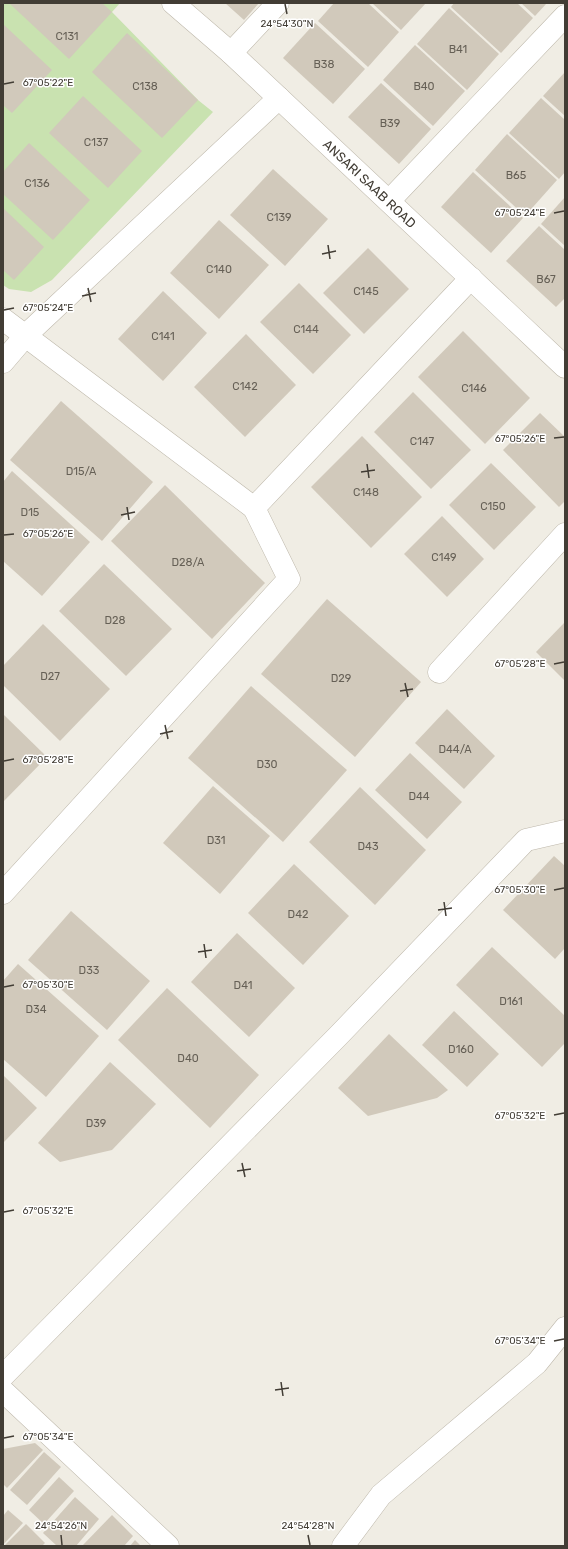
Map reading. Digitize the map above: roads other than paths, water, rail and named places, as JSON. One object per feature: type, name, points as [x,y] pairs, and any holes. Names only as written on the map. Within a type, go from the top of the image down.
[{"type":"street","name":"ANSARI SAAB ROAD","points":[[173,3],[231,53],[565,366]]},
{"type":"street","points":[[231,53],[278,3]]},
{"type":"street","points":[[389,201],[565,16]]},
{"type":"street","points":[[3,362],[26,335],[279,98]]},
{"type":"street","points":[[254,508],[471,278]]},
{"type":"street","points":[[3,319],[254,508],[289,579],[3,894]]},
{"type":"street","points":[[439,672],[565,534]]},
{"type":"street","points":[[3,1376],[339,1035],[526,840],[565,831]]},
{"type":"street","points":[[343,1546],[381,1495],[537,1362],[565,1328]]},
{"type":"street","points":[[3,1391],[168,1546]]}]
